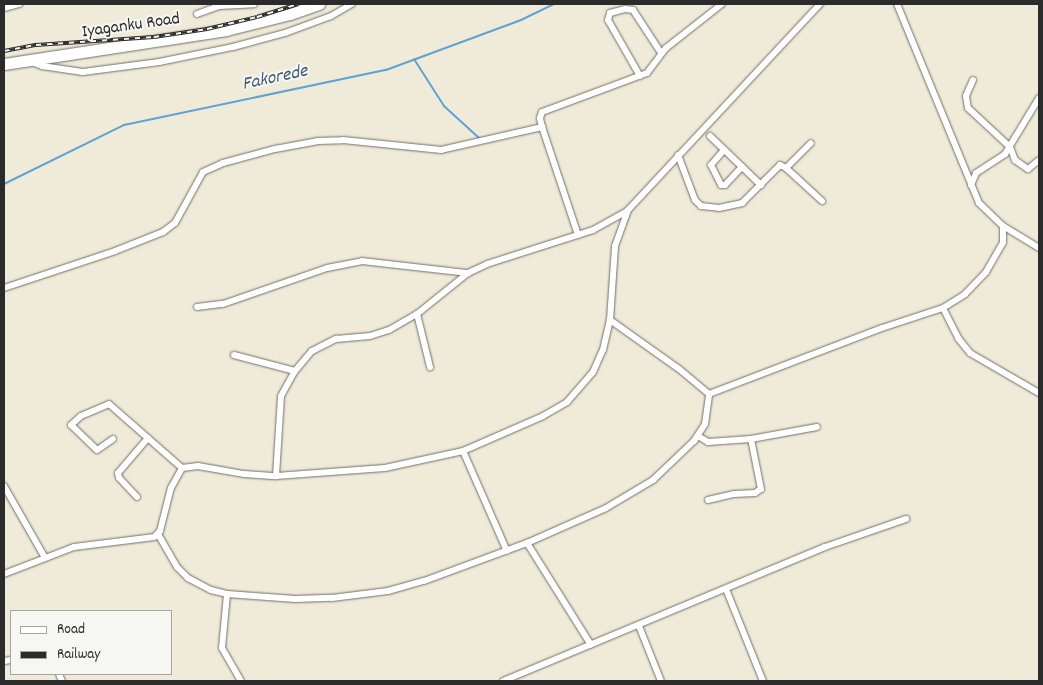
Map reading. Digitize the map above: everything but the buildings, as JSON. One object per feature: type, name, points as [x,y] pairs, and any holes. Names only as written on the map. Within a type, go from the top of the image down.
[{"type":"highway","name":"Iyaganku Road","points":[[4,64],[226,30],[290,14],[319,4]]},
{"type":"street","points":[[4,8],[19,4]]},
{"type":"street","points":[[197,14],[219,5],[254,4]]},
{"type":"street","points":[[33,59],[35,63],[42,66],[83,72],[159,62],[233,47],[285,33],[331,16],[352,4]]},
{"type":"street","points":[[711,4],[712,12]]},
{"type":"street","points":[[578,235],[540,115],[550,108],[640,76],[655,65],[661,53],[722,4]]},
{"type":"street","points":[[276,476],[279,402],[295,371],[312,351],[329,342],[379,334],[417,314],[468,273],[487,264],[578,235],[606,224],[628,210],[820,4]]},
{"type":"street","points":[[897,4],[979,203],[1003,226],[1039,248]]},
{"type":"street","points":[[640,76],[608,20],[610,13],[626,9],[633,10],[661,53]]},
{"type":"street","points":[[973,80],[966,96],[968,108],[1010,147],[1015,160],[1028,169],[1039,160]]},
{"type":"street","points":[[971,185],[976,173],[997,161],[1010,147],[1039,98]]},
{"type":"street","points":[[4,288],[114,251],[163,232],[175,223],[204,172],[223,163],[274,149],[318,141],[343,140],[441,150],[542,126]]},
{"type":"street","points":[[710,136],[761,185]]},
{"type":"street","points":[[786,168],[811,143]]},
{"type":"street","points":[[724,150],[711,165],[721,185],[725,185],[742,167]]},
{"type":"street","points":[[678,155],[695,200],[700,206],[719,208],[742,203],[778,166],[786,168],[822,201]]},
{"type":"street","points":[[964,167],[981,170]]},
{"type":"street","points":[[113,439],[97,450],[71,425],[82,416],[109,404],[182,468],[198,466],[244,474],[276,476],[376,469],[442,457],[463,451],[543,416],[567,402],[581,389],[600,361],[610,320],[615,246],[628,210]]},
{"type":"street","points":[[709,394],[882,328],[943,308],[965,294],[986,272],[1004,242],[1003,226]]},
{"type":"street","points":[[197,307],[223,304],[327,268],[362,262],[468,273]]},
{"type":"street","points":[[943,308],[958,338],[970,353],[1039,393]]},
{"type":"street","points":[[417,314],[430,368]]},
{"type":"street","points":[[610,320],[679,369],[709,394]]},
{"type":"street","points":[[234,355],[268,362],[295,371]]},
{"type":"street","points":[[182,468],[171,488],[158,534],[172,559],[188,578],[210,590],[227,594],[294,599],[359,596],[424,581],[507,551],[606,508],[635,493],[669,467],[698,436],[705,424],[709,394]]},
{"type":"street","points":[[698,436],[708,442],[751,440],[818,426]]},
{"type":"street","points":[[137,497],[119,478],[118,473],[120,468],[148,438]]},
{"type":"street","points":[[708,500],[734,494],[755,494],[761,489],[751,440]]},
{"type":"street","points":[[463,451],[507,551]]},
{"type":"street","points":[[4,486],[45,558]]},
{"type":"street","points":[[503,681],[841,541],[858,538],[906,519]]},
{"type":"street","points":[[4,574],[74,548],[149,538],[158,534]]},
{"type":"street","points":[[527,543],[591,644]]},
{"type":"street","points":[[726,589],[763,681]]},
{"type":"street","points":[[227,594],[222,648],[241,681]]},
{"type":"street","points":[[639,626],[661,681]]},
{"type":"waterway","name":"Fakorede","points":[[4,184],[124,125],[386,70],[521,20],[554,4]]},
{"type":"waterway","points":[[414,59],[444,106],[480,139]]},
{"type":"railway","points":[[4,51],[36,45],[154,37],[207,29],[257,17],[298,4]]}]
